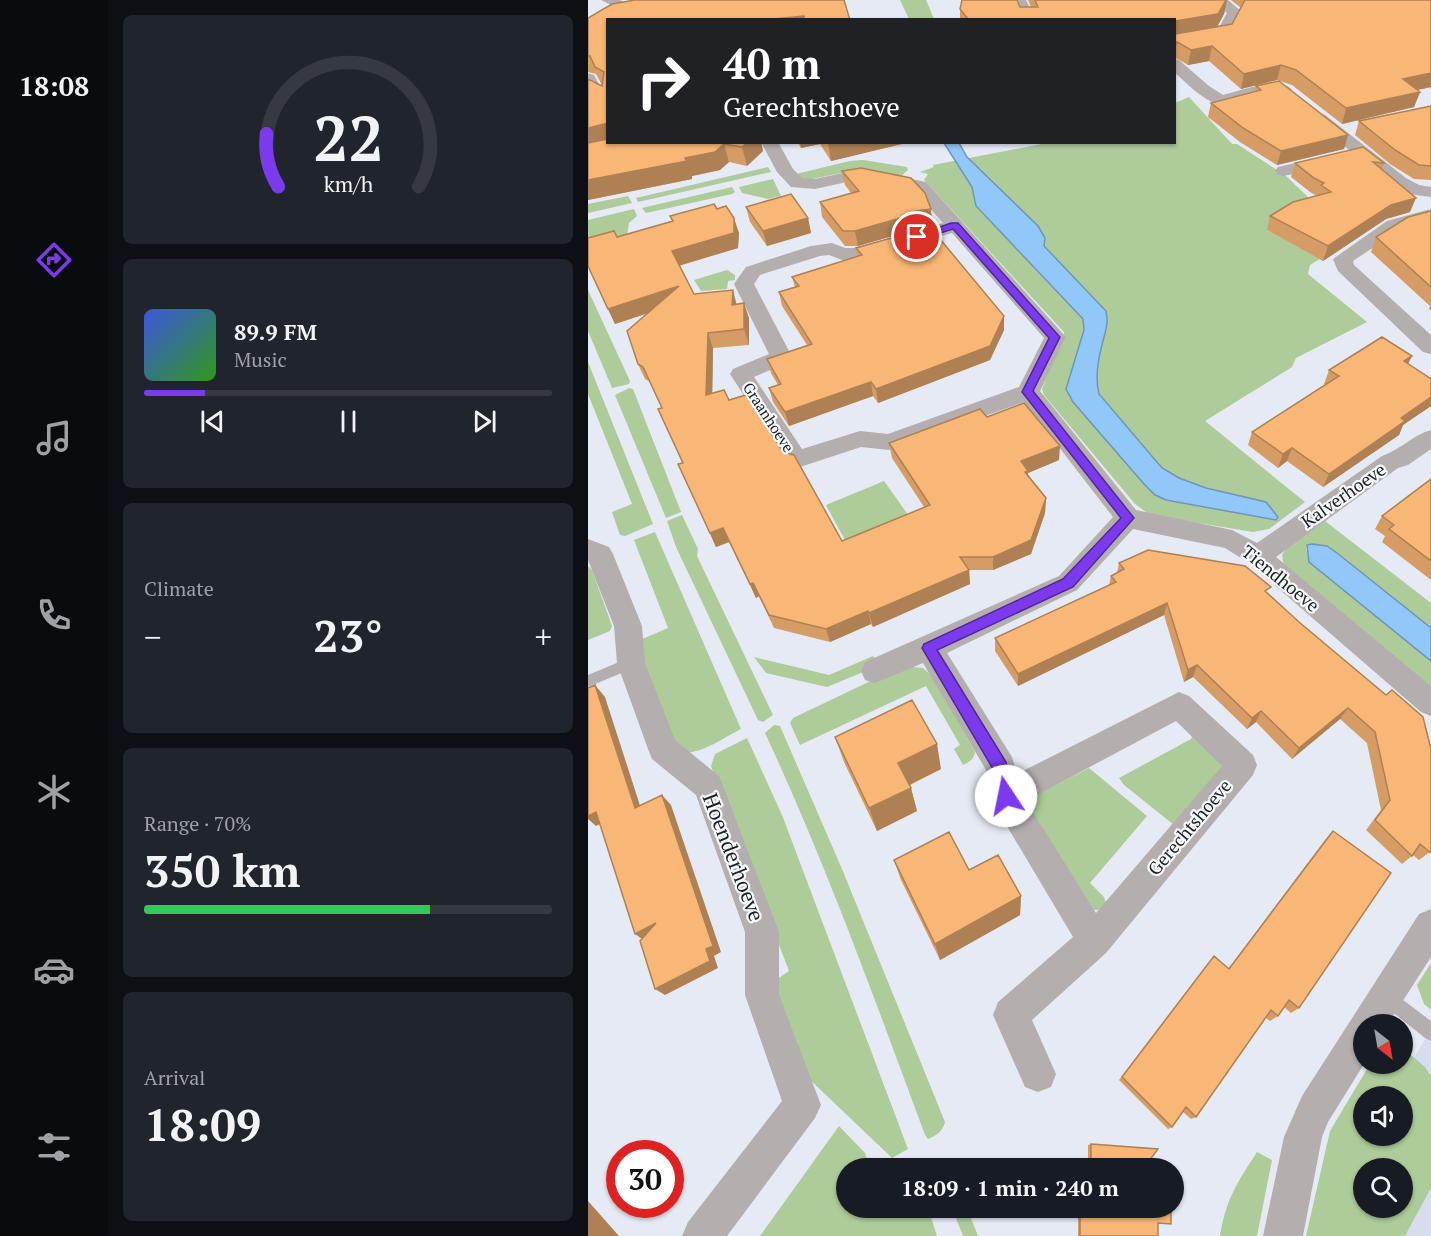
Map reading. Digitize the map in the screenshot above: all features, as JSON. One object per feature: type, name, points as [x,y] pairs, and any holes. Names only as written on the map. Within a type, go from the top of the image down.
[{"type":"street","points":[[608,0],[641,10],[613,15]]},
{"type":"street","points":[[1019,0],[1028,18]]},
{"type":"street","points":[[1176,43],[1222,33],[1235,12],[1219,0]]},
{"type":"street","points":[[1176,65],[1203,89],[1220,99],[1278,87],[1298,100],[1400,183],[1415,190],[1431,192]]},
{"type":"street","points":[[588,78],[594,89],[606,96]]},
{"type":"street","points":[[1337,132],[1360,127]]},
{"type":"street","points":[[770,144],[786,172],[797,183],[806,185],[856,175],[920,186],[1055,337],[1028,392],[1128,518],[1068,583],[875,671]]},
{"type":"street","points":[[1284,171],[1362,152]]},
{"type":"street","points":[[1431,215],[1394,225],[1343,259],[1345,267],[1431,347]]},
{"type":"street","name":"Graanhoeve","points":[[955,225],[860,254],[842,254],[832,249],[818,250],[753,272],[744,284],[781,357],[741,374],[797,459],[860,439],[889,442],[1028,392]]},
{"type":"street","name":"Kalverhoeve","points":[[1258,556],[1390,462],[1400,459],[1431,438]]},
{"type":"street","name":"Tiendhoeve","points":[[1128,518],[1232,540],[1258,556],[1431,703]]},
{"type":"street","name":"Hoenderhoeve","points":[[588,549],[596,551],[602,558],[628,626],[631,663],[663,750],[708,786],[762,932],[762,995],[802,1105],[702,1236]]},
{"type":"street","points":[[928,648],[1000,767],[1006,796],[1094,941]]},
{"type":"street","name":"Gerechtshoeve","points":[[1006,796],[1179,705],[1242,765],[1094,941],[1011,1015],[1038,1074]]},
{"type":"street","points":[[1374,1014],[1431,926]]},
{"type":"street","points":[[1283,1236],[1303,1137],[1314,1109],[1353,1048]]},
{"type":"lane","points":[[588,681],[631,663]]},
{"type":"lane","points":[[1386,996],[1431,1032]]},
{"type":"shaded area","points":[[1431,1029],[1431,1076],[1414,1058]]},
{"type":"shaded area","points":[[1431,1188],[1431,1236],[1405,1236]]},
{"type":"green space","points":[[900,0],[926,0],[934,18],[909,18]]},
{"type":"green space","points":[[1189,97],[1232,144],[1237,144],[1286,176],[1309,198],[1267,230],[1320,259],[1310,265],[1308,274],[1367,322],[1296,358],[1292,367],[1205,421],[1305,502],[1269,529],[1253,532],[1150,515],[1135,504],[1044,395],[1042,389],[1058,347],[1064,342],[1064,332],[924,180],[928,174],[920,172],[934,167],[933,165],[1042,144],[1176,144],[1176,103]]},
{"type":"green space","points":[[863,160],[907,167],[908,170],[901,176],[855,170],[808,180],[801,179],[796,174],[850,161]]},
{"type":"green space","points":[[768,167],[771,172],[638,202],[636,198]]},
{"type":"green space","points":[[773,179],[781,196],[768,199],[742,193],[739,187]]},
{"type":"green space","points":[[732,187],[735,192],[732,194],[646,213],[642,208]]},
{"type":"green space","points":[[628,196],[632,203],[588,213],[588,204]]},
{"type":"green space","points":[[634,209],[637,216],[629,223],[627,235],[588,246],[588,220]]},
{"type":"green space","points":[[727,270],[735,275],[735,280],[728,281],[727,289],[701,291],[694,280]]},
{"type":"green space","points":[[588,290],[630,381],[629,384],[612,388],[588,331]]},
{"type":"green space","points":[[588,362],[653,524],[625,536],[620,535],[612,512],[632,504],[588,394]]},
{"type":"green space","points":[[629,388],[633,389],[681,512],[666,518],[615,395]]},
{"type":"green space","points":[[884,481],[909,516],[846,542],[826,505]]},
{"type":"green space","points":[[682,515],[698,549],[697,556],[773,715],[763,722],[758,720],[676,547],[667,521]]},
{"type":"green space","points":[[1325,521],[1431,603],[1431,628],[1327,546],[1312,544],[1306,548],[1309,562],[1431,661],[1431,688],[1284,566],[1282,555],[1286,549]]},
{"type":"green space","points":[[655,532],[741,729],[710,746],[692,752],[676,751],[641,659],[640,640],[668,628],[634,540]]},
{"type":"green space","points":[[588,566],[592,570],[612,626],[610,631],[588,640]]},
{"type":"green space","points":[[873,656],[877,662],[873,668],[827,687],[766,673],[754,657],[829,675]]},
{"type":"green space","points":[[902,666],[923,668],[931,675],[975,752],[970,761],[963,765],[954,749],[960,745],[926,686],[800,745],[790,723],[793,718]]},
{"type":"green space","points":[[1180,720],[1223,763],[1221,770],[1174,825],[1124,785],[1119,778],[1191,739],[1192,737]]},
{"type":"green space","points":[[774,725],[780,726],[842,869],[945,1122],[939,1133],[928,1139],[829,882],[765,733]]},
{"type":"green space","points":[[747,738],[782,815],[908,1149],[892,1158],[805,1075],[773,989],[776,980],[789,971],[711,766],[715,754]]},
{"type":"green space","points":[[1089,768],[1147,816],[1090,883],[1104,897],[1106,903],[1098,910],[1094,910],[1028,808],[1034,796]]},
{"type":"green space","points":[[1431,963],[1431,1010],[1424,1004],[1417,985]]},
{"type":"green space","points":[[1413,1057],[1425,1067],[1431,1076],[1431,1188],[1405,1236],[1306,1236],[1330,1131],[1353,1092],[1353,1146],[1413,1146],[1413,1086],[1357,1086],[1364,1074],[1413,1074]]},
{"type":"green space","points":[[839,1126],[865,1153],[867,1158],[836,1158],[836,1218],[931,1218],[937,1236],[760,1236]]},
{"type":"green space","points":[[1257,1152],[1272,1160],[1257,1236],[1220,1236],[1233,1192]]},
{"type":"green space","points":[[956,1218],[971,1218],[978,1236],[963,1236]]},
{"type":"water","points":[[945,144],[960,144],[967,157],[1038,226],[1045,238],[1044,246],[1106,311],[1107,324],[1099,357],[1097,382],[1099,394],[1162,468],[1179,478],[1206,488],[1266,502],[1278,517],[1276,520],[1166,500],[1155,495],[1144,484],[1073,402],[1066,389],[1084,330],[1083,319],[976,206],[972,187]]},
{"type":"water","points":[[1307,545],[1327,546],[1337,553],[1431,628],[1431,661],[1309,562]]},
{"type":"building","points":[[635,0],[844,0],[849,18],[804,18],[804,16],[606,18],[606,124],[588,128],[588,79],[602,86],[604,72],[595,67],[588,56],[588,18],[612,4]]},
{"type":"building","points":[[962,0],[1017,0],[1020,7],[1038,7],[1035,0],[1226,0],[1218,14],[1176,21],[1176,18],[967,18],[960,9]]},
{"type":"building","points":[[1245,0],[1431,0],[1431,73],[1403,79],[1420,92],[1346,108],[1296,70],[1281,65],[1244,74],[1212,46],[1191,50],[1177,42],[1176,34],[1232,24]]},
{"type":"building","points":[[1279,81],[1348,135],[1281,151],[1243,128],[1211,103],[1261,90],[1256,86]]},
{"type":"building","points":[[1431,106],[1431,166],[1419,165],[1395,150],[1359,121]]},
{"type":"building","points":[[606,139],[606,144],[724,144],[715,152],[685,158],[687,161],[588,180],[588,143]]},
{"type":"building","points":[[724,144],[746,144],[742,147]]},
{"type":"building","points":[[1363,147],[1384,163],[1373,162],[1416,198],[1391,205],[1328,246],[1270,216],[1293,202],[1331,192],[1321,185],[1324,183],[1295,163]]},
{"type":"building","points":[[861,168],[911,178],[925,193],[931,209],[916,211],[918,213],[855,231],[843,231],[820,202],[859,191],[842,171]]},
{"type":"building","points":[[791,194],[808,218],[763,231],[746,207]]},
{"type":"building","points":[[714,204],[717,209],[726,206],[734,218],[734,233],[672,251],[694,294],[733,290],[732,305],[744,303],[744,329],[708,333],[706,395],[724,390],[729,400],[746,395],[783,452],[794,455],[842,541],[930,505],[889,443],[980,409],[987,417],[1024,403],[1060,446],[1021,461],[1028,471],[1025,472],[1046,498],[1031,540],[993,557],[960,557],[969,570],[826,629],[769,615],[753,583],[750,584],[723,528],[710,533],[678,464],[683,463],[658,409],[662,408],[643,367],[638,364],[627,331],[679,286],[608,309],[588,266],[588,238],[614,231],[617,237],[673,221],[670,216]]},
{"type":"building","points":[[1431,211],[1431,287],[1376,237],[1408,217]]},
{"type":"building","points":[[930,227],[1004,316],[990,346],[876,389],[871,382],[785,412],[769,388],[781,384],[767,359],[812,344],[779,292],[799,286],[792,277],[862,255],[856,248]]},
{"type":"building","points":[[1382,337],[1412,356],[1404,361],[1431,379],[1431,397],[1401,418],[1405,421],[1329,474],[1292,448],[1283,454],[1252,432],[1339,376],[1329,370]]},
{"type":"building","points":[[1431,479],[1431,561],[1389,529],[1394,525],[1382,516]]},
{"type":"building","points":[[1148,550],[1245,566],[1271,587],[1265,591],[1299,622],[1386,695],[1392,690],[1423,717],[1431,749],[1430,852],[1420,844],[1412,856],[1375,820],[1390,800],[1375,732],[1348,708],[1299,748],[1261,711],[1252,718],[1197,665],[1188,670],[1167,603],[1018,674],[995,638],[1116,582],[1111,576],[1124,569],[1119,563]]},
{"type":"building","points":[[595,685],[635,808],[662,795],[713,946],[706,949],[710,961],[655,989],[640,941],[656,923],[635,934],[596,812],[588,816],[588,688]]},
{"type":"building","points":[[912,700],[937,744],[898,763],[911,788],[869,808],[835,737]]},
{"type":"building","points":[[1333,831],[1391,873],[1299,1008],[1289,1000],[1278,1016],[1271,1010],[1196,1117],[1186,1107],[1172,1127],[1122,1077],[1214,956],[1229,969]]},
{"type":"building","points":[[949,832],[969,870],[998,855],[1021,896],[935,944],[894,860]]},
{"type":"building","points":[[1091,1144],[1158,1149],[1151,1158],[1091,1158]]},
{"type":"building","points":[[1080,1218],[1171,1218],[1171,1224],[1158,1223],[1158,1236],[1080,1236]]},
{"type":"route","points":[[917,237],[955,225],[1055,337],[1028,392],[1128,518],[1068,583],[928,648],[1000,767],[1006,796]]}]
